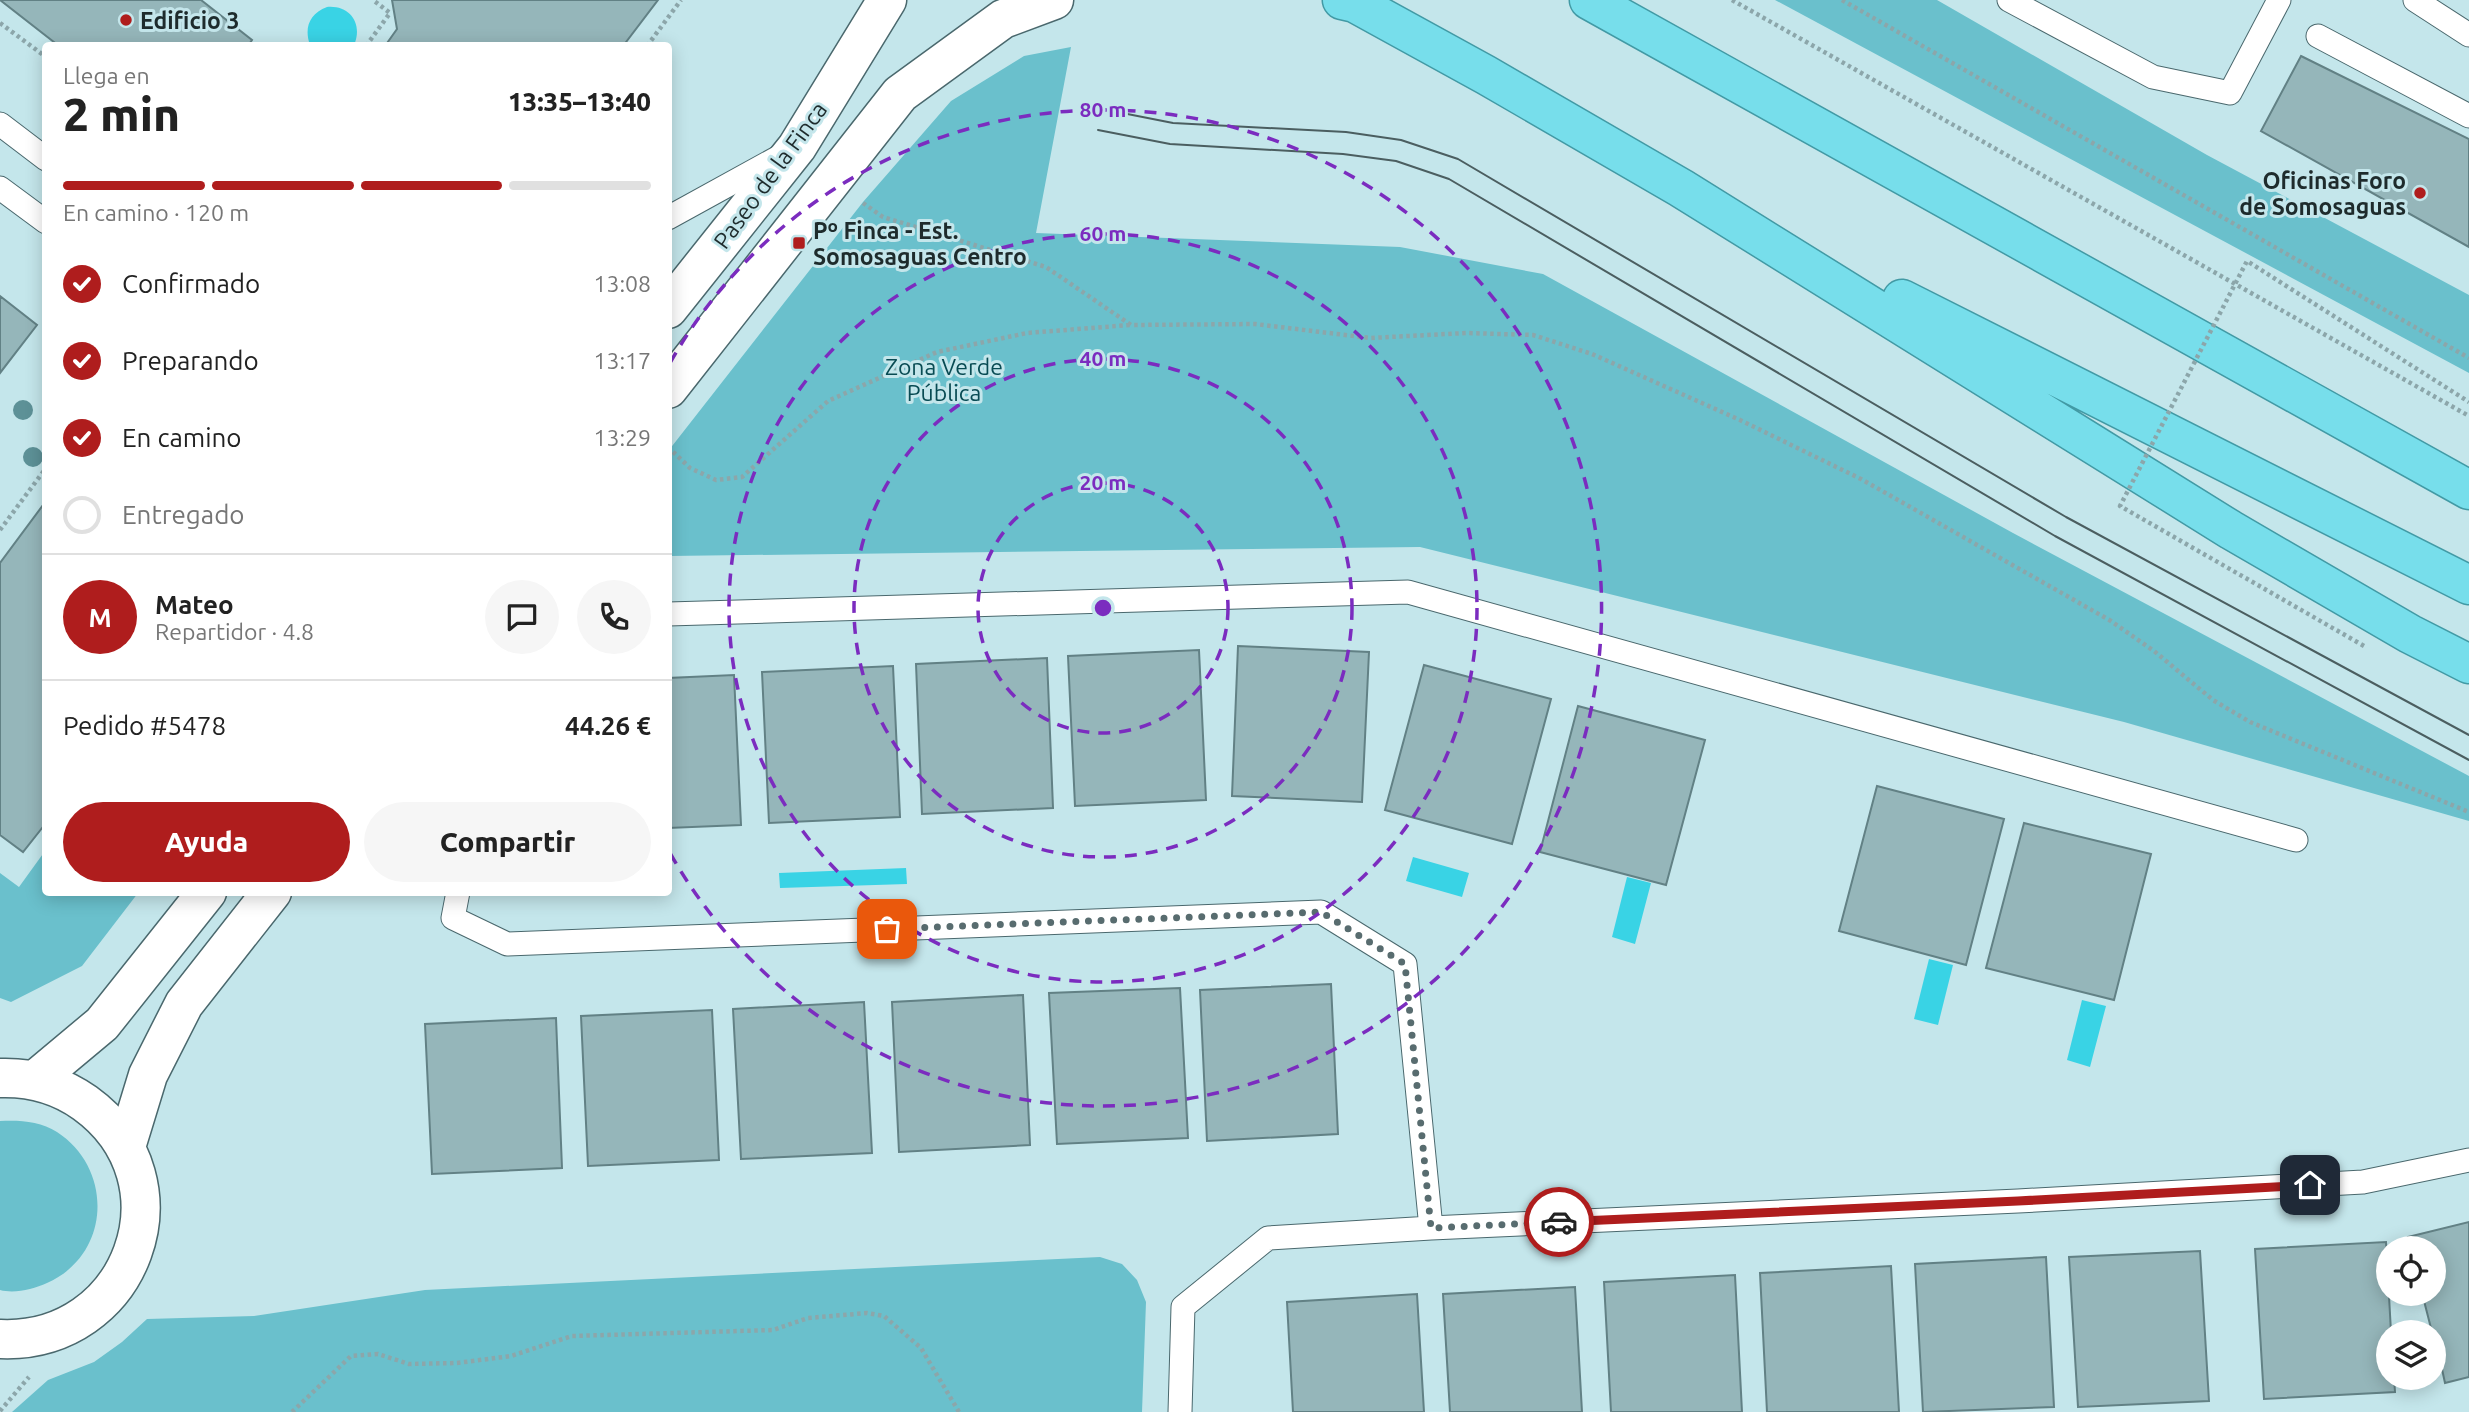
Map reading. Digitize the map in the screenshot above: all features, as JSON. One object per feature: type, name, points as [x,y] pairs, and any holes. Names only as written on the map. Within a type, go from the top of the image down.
[{"type":"highway","points":[[1342,0],[1355,3],[1486,75],[1681,188],[2231,530],[2410,634],[2469,664]]},
{"type":"highway","points":[[1589,0],[2469,490]]},
{"type":"highway","points":[[1681,188],[2469,585]]},
{"type":"street","name":"Paseo de la Finca","points":[[672,304],[797,147],[887,0]]},
{"type":"street","points":[[672,384],[900,94],[1003,19],[1054,0]]},
{"type":"street","points":[[9,1078],[102,1024],[204,896]]},
{"type":"street","points":[[126,1147],[148,1075],[184,1004],[269,896]]},
{"type":"street","points":[[1,1341],[42,1336],[78,1320],[109,1296],[130,1262],[141,1224],[139,1184],[126,1147],[103,1116],[71,1093],[9,1078]]},
{"type":"lane","points":[[2009,0],[2153,77],[2230,93],[2279,0]]},
{"type":"lane","points":[[2415,0],[2469,35]]},
{"type":"lane","points":[[2318,36],[2469,116]]},
{"type":"lane","points":[[0,124],[42,156]]},
{"type":"lane","points":[[672,216],[797,147]]},
{"type":"lane","points":[[0,188],[42,219]]},
{"type":"lane","points":[[672,614],[1408,592],[2296,841]]},
{"type":"lane","points":[[169,941],[178,896]]},
{"type":"lane","points":[[457,896],[453,918],[507,944],[1321,912],[1405,964],[1431,1228]]},
{"type":"lane","points":[[1180,1412],[1184,1307],[1268,1238],[2363,1182],[2469,1160]]},
{"type":"path","points":[[369,42],[390,13],[373,0]]},
{"type":"path","points":[[650,42],[681,0]]},
{"type":"path","points":[[1732,0],[2469,416]]},
{"type":"path","points":[[1842,0],[2469,358]]},
{"type":"path","points":[[0,23],[42,54]]},
{"type":"path","points":[[831,183],[883,217],[1045,267],[1131,325]]},
{"type":"path","points":[[2364,646],[2120,506],[2247,261],[2469,402]]},
{"type":"path","points":[[672,451],[690,468],[716,480],[742,477],[828,401],[937,352],[1027,333],[1131,325],[1255,324],[1370,338],[1466,333],[1533,335],[1592,354],[1740,420],[1861,479],[2112,621],[2154,651],[2213,700],[2250,722],[2469,812]]},
{"type":"path","points":[[0,530],[42,473]]},
{"type":"path","points":[[292,1412],[351,1356],[378,1354],[409,1364],[457,1363],[511,1356],[572,1336],[773,1330],[808,1318],[867,1313],[884,1315],[921,1348],[959,1412]]},
{"type":"green space","points":[[1775,0],[1937,0],[2207,155],[2469,295],[2469,373]]},
{"type":"green space","name":"Zona Verde Pública","points":[[1071,47],[1036,233],[1400,247],[1543,274],[2013,533],[2469,776],[2469,821],[2124,722],[1420,547],[672,556],[672,446],[863,202],[951,101],[1024,56]]},
{"type":"green space","points":[[42,855],[42,896],[136,896],[82,966],[11,1002],[0,998],[0,873],[19,887]]},
{"type":"green space","points":[[0,1121],[29,1122],[57,1132],[76,1148],[88,1167],[96,1189],[97,1211],[93,1233],[84,1253],[68,1270],[47,1283],[18,1291],[0,1290]]},
{"type":"green space","points":[[1100,1257],[1122,1264],[1137,1280],[1146,1302],[1142,1412],[12,1412],[48,1380],[94,1362],[122,1342],[147,1319],[254,1316],[425,1290]]},
{"type":"shaded area","points":[[335,7],[348,13],[356,24],[355,42],[310,42],[308,27],[312,18],[321,10]]},
{"type":"shaded area","points":[[1413,857],[1469,873],[1462,897],[1406,881]]},
{"type":"shaded area","points":[[906,868],[907,884],[780,888],[779,873]]},
{"type":"shaded area","points":[[1627,877],[1651,883],[1635,944],[1612,937]]},
{"type":"shaded area","points":[[1929,959],[1953,965],[1938,1025],[1914,1019]]},
{"type":"shaded area","points":[[2082,1000],[2106,1006],[2090,1067],[2067,1060]]},
{"type":"building","name":"Edificio 3","points":[[0,0],[201,0],[252,40],[251,42],[54,42]]},
{"type":"building","points":[[392,0],[658,0],[626,42],[388,42],[397,29]]},
{"type":"building","name":"Oficinas Foro de Somosaguas","points":[[2301,56],[2469,139],[2469,247],[2261,131]]},
{"type":"building","points":[[0,296],[37,325],[0,373]]},
{"type":"building","points":[[42,506],[42,828],[23,852],[0,835],[0,563]]},
{"type":"building","points":[[1238,646],[1369,652],[1362,802],[1232,796]]},
{"type":"building","points":[[1199,650],[1206,800],[1075,806],[1068,656]]},
{"type":"building","points":[[1047,658],[1053,808],[922,814],[916,664]]},
{"type":"building","points":[[1424,665],[1551,699],[1512,844],[1385,810]]},
{"type":"building","points":[[893,666],[900,817],[769,823],[762,672]]},
{"type":"building","points":[[734,675],[741,825],[672,828],[672,678]]},
{"type":"building","points":[[1578,706],[1705,740],[1666,885],[1540,852]]},
{"type":"building","points":[[1877,786],[2004,819],[1966,965],[1839,931]]},
{"type":"building","points":[[2024,823],[2151,854],[2114,1000],[1986,968]]},
{"type":"building","points":[[1331,984],[1338,1134],[1207,1141],[1200,990]]},
{"type":"building","points":[[1180,988],[1188,1138],[1057,1144],[1049,993]]},
{"type":"building","points":[[1023,995],[1030,1145],[899,1152],[892,1002]]},
{"type":"building","points":[[864,1002],[872,1153],[741,1159],[733,1009]]},
{"type":"building","points":[[712,1010],[719,1160],[588,1166],[581,1016]]},
{"type":"building","points":[[556,1018],[562,1168],[432,1174],[425,1024]]},
{"type":"building","points":[[2469,1222],[2469,1377],[2446,1383],[2446,1320],[2429,1320],[2425,1306],[2446,1306],[2446,1236],[2412,1236]]},
{"type":"building","points":[[2376,1243],[2376,1306],[2390,1306],[2390,1320],[2376,1320],[2376,1390],[2395,1392],[2264,1399],[2255,1249]]},
{"type":"building","points":[[2200,1251],[2209,1401],[2078,1407],[2069,1257]]},
{"type":"building","points":[[2046,1257],[2054,1407],[1923,1412],[1915,1264]]},
{"type":"building","points":[[1891,1266],[1899,1412],[1767,1412],[1760,1273]]},
{"type":"building","points":[[1735,1275],[1742,1412],[1611,1412],[1604,1282]]},
{"type":"building","points":[[1575,1287],[1582,1412],[1450,1412],[1443,1294]]},
{"type":"building","points":[[1417,1294],[1424,1412],[1293,1412],[1287,1302]]},
{"type":"tram line","points":[[1102,109],[1173,123],[1346,132],[1401,140],[1458,159],[2066,517],[2469,735]]},
{"type":"tram line","points":[[1098,130],[1170,144],[1343,154],[1396,161],[1449,179],[2055,536],[2469,760]]},
{"type":"way so far","points":[[887,929],[1321,912],[1405,964],[1431,1228],[1559,1222]]},
{"type":"place","name":"Edificio 3","points":[[126,20]]},
{"type":"place","name":"Oficinas Foro de Somosaguas","points":[[2420,193]]},
{"type":"place","name":"Pº Finca - Est. Somosaguas Centro","points":[[799,243]]},
{"type":"route","points":[[1559,1222],[2310,1185]]}]
